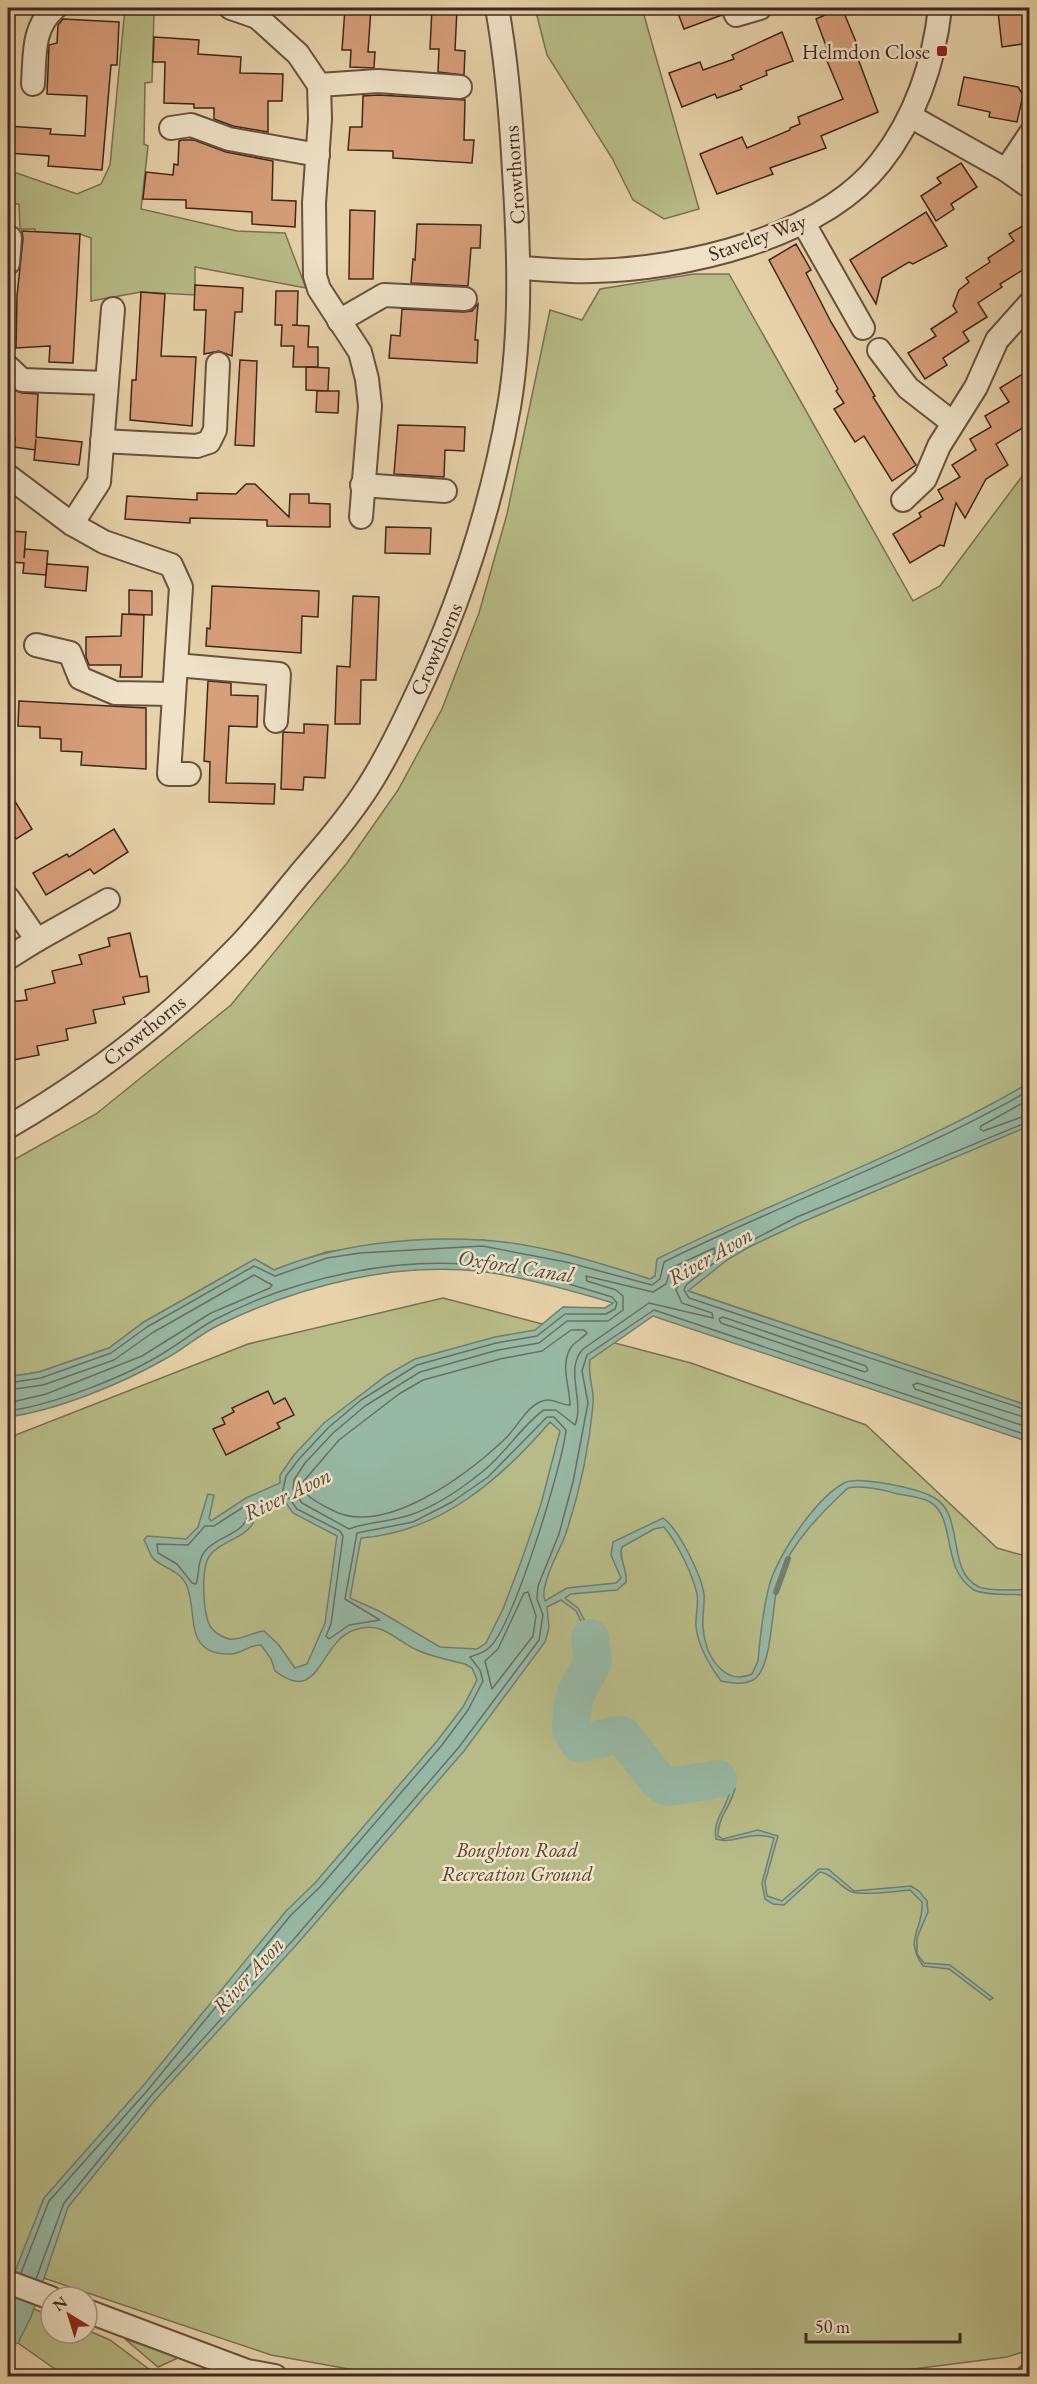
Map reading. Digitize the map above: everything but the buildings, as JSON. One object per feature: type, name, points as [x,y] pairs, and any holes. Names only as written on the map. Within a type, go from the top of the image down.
[{"type":"street","points":[[33,84],[39,28],[44,18],[55,8]]},
{"type":"street","points":[[231,8],[257,12],[298,54],[319,85],[321,119],[314,203],[315,276],[319,289],[360,352],[368,379],[370,406],[361,517]]},
{"type":"street","name":"Crowthorns","points":[[8,1128],[114,1057],[176,1006],[262,920],[367,789],[392,747],[437,652],[458,601],[485,514],[509,405],[520,268],[507,61],[496,8]]},
{"type":"street","points":[[734,8],[736,15],[760,8]]},
{"type":"street","name":"Staveley Way","points":[[520,268],[593,271],[656,266],[720,254],[803,222],[826,208],[880,164],[910,116],[936,46],[940,8]]},
{"type":"street","points":[[319,85],[378,81],[460,87]]},
{"type":"street","points":[[910,116],[1006,170],[1029,187]]},
{"type":"street","points":[[171,129],[191,125],[229,139],[318,155]]},
{"type":"street","points":[[1006,170],[1029,134]]},
{"type":"street","points":[[803,222],[864,328]]},
{"type":"street","points":[[8,263],[9,238]]},
{"type":"street","points":[[339,321],[362,305],[384,295],[465,299]]},
{"type":"street","points":[[903,500],[926,479],[939,446],[976,387],[997,340],[1029,303]]},
{"type":"street","points":[[72,524],[99,482],[113,309]]},
{"type":"street","points":[[879,350],[908,388],[953,423]]},
{"type":"street","points":[[102,441],[197,446],[208,442],[215,430],[218,364]]},
{"type":"street","points":[[8,367],[22,380],[106,383]]},
{"type":"street","points":[[8,476],[72,524],[104,542],[171,565],[181,586],[172,694],[169,774],[189,774]]},
{"type":"street","points":[[363,486],[445,491]]},
{"type":"street","points":[[36,645],[70,653],[80,678],[115,693],[172,694]]},
{"type":"street","points":[[176,665],[279,674],[276,721]]},
{"type":"street","points":[[8,898],[37,940]]},
{"type":"street","points":[[8,958],[108,900]]},
{"type":"street","points":[[8,2282],[39,2294]]},
{"type":"street","points":[[99,2316],[247,2374],[275,2376]]},
{"type":"green space","points":[[125,8],[163,8],[154,11],[152,82],[145,83],[144,144],[148,146],[141,209],[237,231],[285,233],[306,288],[195,267],[195,295],[141,292],[91,301],[91,238],[80,234],[35,233],[35,229],[20,229],[19,204],[8,204],[8,170],[77,194],[101,184],[110,165]]},
{"type":"green space","points":[[535,8],[642,8],[699,209],[664,219],[633,200],[612,158],[547,55]]},
{"type":"green space","points":[[694,274],[729,274],[913,601],[940,586],[1029,467],[1029,1406],[665,1283],[517,1245],[482,1240],[395,1243],[326,1252],[274,1270],[255,1259],[144,1322],[109,1348],[39,1372],[8,1377],[8,1163],[96,1114],[231,1005],[347,863],[398,790],[442,709],[479,613],[507,514],[550,310],[582,320],[600,289]]},
{"type":"green space","name":"Boughton Road Recreation Ground","points":[[443,1298],[691,1363],[866,1425],[997,1548],[1029,1557],[1029,2350],[1007,2357],[859,2376],[388,2376],[271,2355],[99,2297],[99,2285],[64,2285],[8,2266],[8,1438],[248,1344]]},
{"type":"green space","points":[[34,2309],[39,2311],[39,2345],[99,2345],[99,2335],[110,2340],[158,2376],[65,2376],[18,2343]]},
{"type":"green space","points":[[125,2339],[180,2357],[158,2367]]},
{"type":"water","points":[[1029,1083],[1029,1126],[749,1247],[727,1260],[688,1291],[1029,1406],[1029,1442],[653,1316],[590,1360],[589,1372],[593,1399],[586,1455],[570,1520],[547,1578],[544,1595],[545,1601],[567,1588],[616,1583],[621,1578],[611,1555],[613,1542],[663,1518],[676,1532],[699,1576],[704,1594],[704,1637],[711,1657],[724,1672],[742,1677],[752,1674],[758,1661],[768,1591],[774,1572],[804,1522],[834,1490],[851,1481],[875,1482],[926,1494],[943,1505],[953,1529],[962,1569],[969,1579],[984,1589],[1029,1590],[1029,1595],[979,1592],[963,1581],[952,1557],[943,1520],[938,1510],[930,1502],[873,1488],[848,1488],[809,1528],[785,1563],[777,1586],[768,1648],[760,1673],[753,1680],[745,1683],[725,1682],[721,1681],[713,1669],[699,1641],[696,1627],[697,1594],[684,1559],[664,1527],[654,1529],[622,1547],[621,1556],[626,1582],[617,1590],[571,1594],[565,1598],[578,1608],[589,1629],[595,1661],[571,1716],[573,1730],[580,1741],[612,1732],[623,1732],[657,1777],[670,1783],[703,1777],[725,1777],[735,1788],[722,1817],[718,1836],[723,1839],[758,1830],[778,1836],[765,1882],[767,1896],[782,1901],[819,1869],[828,1869],[854,1891],[911,1886],[919,1891],[927,1901],[928,1912],[917,1938],[917,1954],[924,1963],[950,1965],[993,1998],[990,2000],[949,1969],[923,1966],[917,1956],[914,1940],[922,1912],[922,1902],[910,1890],[852,1892],[829,1875],[820,1872],[784,1905],[773,1904],[765,1899],[762,1883],[774,1838],[749,1836],[729,1840],[716,1839],[716,1826],[730,1790],[722,1781],[672,1787],[655,1780],[621,1737],[611,1737],[581,1745],[570,1731],[567,1716],[590,1661],[585,1630],[576,1611],[561,1600],[547,1607],[549,1628],[545,1642],[464,1751],[298,1943],[155,2100],[68,2207],[42,2285],[39,2285],[39,2293],[31,2317],[18,2343],[8,2347],[8,2289],[44,2198],[142,2087],[286,1911],[315,1883],[437,1741],[463,1707],[477,1680],[472,1668],[465,1664],[423,1652],[388,1632],[373,1628],[354,1630],[342,1637],[311,1677],[302,1681],[290,1680],[275,1671],[271,1659],[261,1645],[231,1654],[216,1653],[205,1648],[199,1641],[184,1580],[152,1557],[144,1540],[147,1536],[186,1539],[198,1527],[208,1494],[214,1495],[209,1518],[211,1521],[246,1498],[280,1483],[280,1475],[294,1455],[324,1423],[387,1375],[415,1359],[495,1337],[535,1330],[563,1307],[605,1308],[613,1303],[553,1286],[493,1273],[423,1270],[388,1273],[318,1287],[284,1298],[212,1329],[172,1355],[129,1378],[89,1395],[27,1414],[8,1417],[8,1377],[39,1372],[109,1348],[144,1322],[255,1259],[274,1270],[323,1254],[376,1244],[429,1239],[481,1240],[545,1249],[650,1279],[655,1276],[657,1259],[938,1131]],"holes":[[[550,1422],[560,1431],[541,1504],[522,1559],[503,1609],[486,1643],[477,1649],[440,1647],[379,1611],[350,1598],[361,1538],[390,1534],[417,1526],[442,1514],[489,1483]],[[282,1497],[293,1513],[337,1536],[325,1623],[307,1664],[295,1668],[278,1644],[264,1631],[233,1639],[216,1632],[210,1626],[204,1600],[205,1568],[211,1554],[248,1530],[253,1523],[257,1508]]]},
{"type":"waterway","points":[[776,1592],[788,1559]]},
{"type":"waterway","points":[[590,1638],[593,1662],[576,1693],[572,1710],[571,1730],[579,1743],[622,1735],[659,1782],[668,1787],[718,1779]]},
{"type":"place","name":"Helmdon Close","points":[[942,51]]},
{"type":"water label","name":"River Avon","points":[[710,1256]]},
{"type":"water label","name":"Oxford Canal","points":[[516,1266]]},
{"type":"water label","name":"River Avon","points":[[287,1494]]},
{"type":"water label","name":"River Avon","points":[[248,1975]]}]
